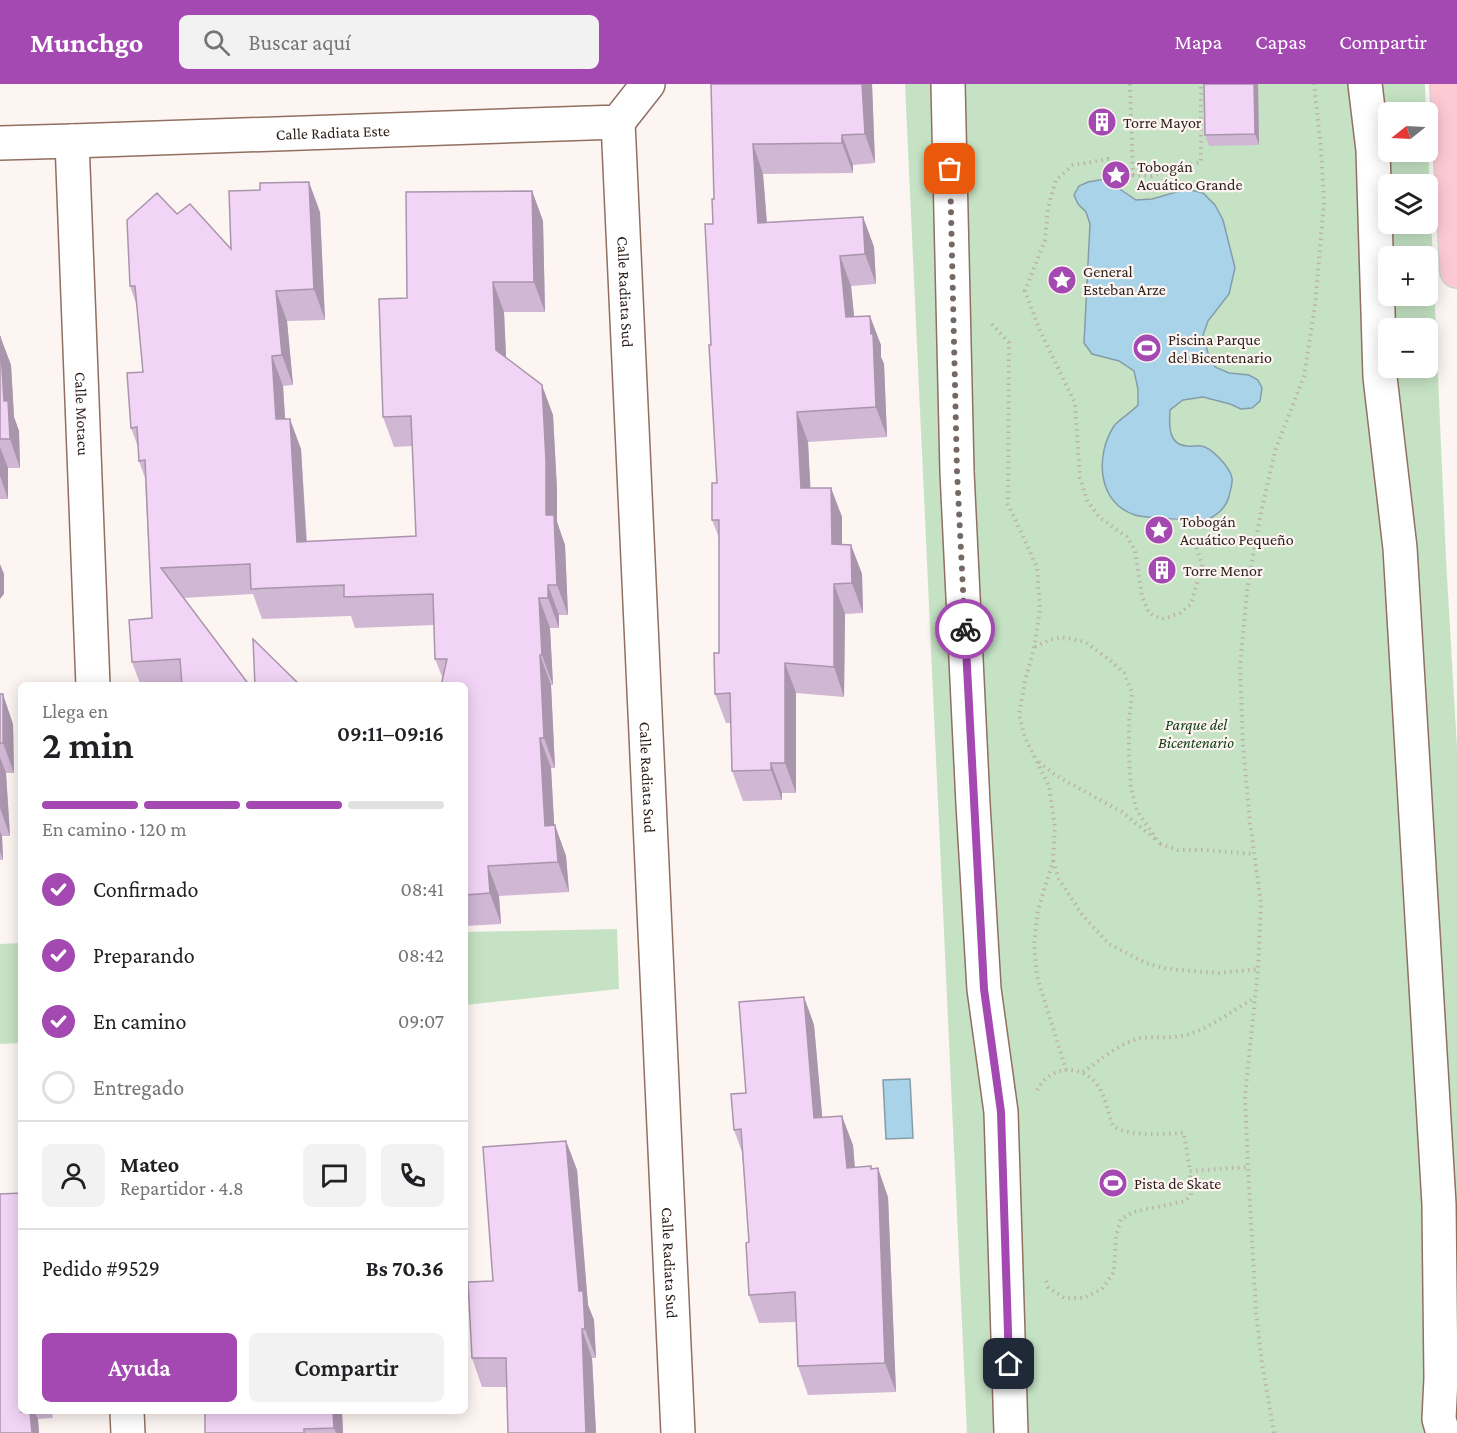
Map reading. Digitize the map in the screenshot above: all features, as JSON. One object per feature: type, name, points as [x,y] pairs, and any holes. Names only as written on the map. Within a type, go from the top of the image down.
[{"type":"main road","points":[[1447,84],[1457,271]]},
{"type":"street","points":[[618,122],[648,84]]},
{"type":"street","points":[[948,84],[957,472],[984,989],[1001,1112],[1011,1433]]},
{"type":"street","points":[[1365,84],[1372,150],[1380,378],[1400,548],[1439,1204],[1441,1378],[1439,1419],[1443,1433]]},
{"type":"street","name":"Calle Radiata Este","points":[[0,143],[618,122]]},
{"type":"street","name":"Calle Radiata Sud","points":[[618,122],[678,1433]]},
{"type":"street","name":"Calle Motacu","points":[[72,141],[93,682]]},
{"type":"street","points":[[127,1414],[128,1433]]},
{"type":"path","points":[[1130,84],[1133,175]]},
{"type":"path","points":[[1195,542],[1202,565],[1191,604],[1180,614],[1162,619],[1149,613],[1142,596],[1135,550],[1127,537],[1099,517],[1087,500],[1080,478],[1075,403],[1040,331],[1024,291],[1046,240],[1048,207],[1056,180],[1073,165],[1108,159],[1133,175],[1152,176],[1201,162],[1201,84]]},
{"type":"path","points":[[1274,1433],[1256,1312],[1248,1167],[1245,1096],[1258,969],[1261,903],[1250,823],[1243,745],[1240,667],[1247,591],[1260,517],[1275,451],[1304,376],[1315,306],[1323,202],[1321,148],[1314,84]]},
{"type":"path","points":[[989,319],[1009,343],[1008,504],[1037,567],[1040,610],[1019,715],[1024,738],[1049,786],[1055,828],[1053,861],[1038,910],[1034,945],[1037,976],[1066,1070]]},
{"type":"path","points":[[1034,648],[1048,640],[1062,637],[1085,642],[1124,673],[1132,693],[1129,723],[1131,789],[1137,811],[1160,844]]},
{"type":"path","points":[[1036,759],[1055,775],[1122,812],[1160,844],[1178,850],[1254,855]]},
{"type":"path","points":[[1053,861],[1059,879],[1083,916],[1109,944],[1146,963],[1167,969],[1219,973],[1258,969]]},
{"type":"path","points":[[1082,1073],[1122,1045],[1142,1038],[1186,1036],[1210,1027],[1233,1010],[1255,998]]},
{"type":"path","points":[[1035,1093],[1041,1084],[1058,1071],[1073,1069],[1089,1076],[1100,1088],[1113,1126],[1123,1131],[1140,1133],[1184,1133],[1190,1171],[1191,1195],[1185,1202],[1133,1212],[1121,1219],[1116,1236],[1114,1272],[1102,1290],[1084,1298],[1064,1298],[1048,1287],[1045,1277]]},
{"type":"path","points":[[1190,1171],[1248,1167]]},
{"type":"green space","name":"Parque del Bicentenario","points":[[905,84],[1425,84],[1426,102],[1378,102],[1378,162],[1429,162],[1429,174],[1378,174],[1378,234],[1432,234],[1432,246],[1378,246],[1378,306],[1435,306],[1435,318],[1378,318],[1378,378],[1438,378],[1438,376],[1457,748],[1457,1433],[967,1433]]},
{"type":"green space","points":[[617,929],[619,989],[468,1005],[468,932]]},
{"type":"green space","points":[[18,943],[18,1043],[0,1044],[0,944]]},
{"type":"water","name":"Piscina Parque del Bicentenario","points":[[1105,179],[1136,200],[1152,199],[1187,189],[1203,193],[1215,205],[1223,220],[1235,268],[1229,294],[1208,321],[1203,335],[1215,367],[1229,373],[1249,375],[1258,380],[1262,388],[1260,401],[1252,408],[1241,409],[1203,397],[1183,400],[1170,410],[1170,428],[1176,442],[1181,445],[1205,447],[1224,463],[1231,474],[1232,482],[1224,507],[1208,519],[1172,519],[1135,515],[1122,509],[1113,500],[1103,477],[1102,464],[1108,438],[1114,426],[1138,405],[1138,389],[1134,371],[1119,361],[1092,354],[1084,343],[1090,224],[1086,212],[1078,204],[1074,195],[1079,186]]},
{"type":"water","points":[[910,1079],[913,1138],[886,1139],[883,1080]]},
{"type":"building","points":[[711,84],[862,84],[865,134],[842,135],[842,143],[753,144],[758,223],[863,217],[865,254],[840,256],[846,317],[870,316],[871,334],[873,334],[876,407],[797,412],[801,488],[831,488],[832,544],[851,545],[852,583],[834,584],[834,667],[785,663],[785,763],[771,763],[771,770],[732,771],[730,693],[715,694],[714,653],[719,653],[719,520],[712,520],[712,483],[717,483],[705,224],[713,224]]},
{"type":"building","points":[[1204,84],[1254,84],[1255,134],[1205,135]]},
{"type":"building","points":[[309,182],[314,289],[276,291],[282,355],[272,356],[276,419],[290,419],[297,542],[416,536],[411,416],[383,417],[379,299],[407,298],[406,192],[532,191],[534,282],[493,282],[496,350],[542,385],[546,515],[554,515],[557,585],[548,585],[548,598],[539,598],[544,738],[540,738],[545,826],[555,825],[558,862],[488,866],[490,893],[468,895],[468,682],[442,682],[447,659],[435,659],[433,594],[344,597],[344,585],[251,589],[250,564],[161,568],[247,682],[182,682],[180,659],[132,662],[129,620],[152,618],[145,460],[139,461],[137,427],[131,428],[127,373],[143,372],[135,286],[130,286],[127,220],[157,193],[177,214],[190,204],[231,249],[229,191],[260,190],[260,183]]},
{"type":"building","points":[[0,336],[4,401],[8,401],[10,439],[0,439]]},
{"type":"building","points":[[253,639],[297,682],[255,682]]},
{"type":"building","points":[[0,694],[3,694],[3,743],[0,743]]},
{"type":"building","points":[[804,997],[814,1118],[842,1116],[847,1168],[871,1166],[871,1169],[878,1168],[885,1363],[798,1366],[795,1292],[749,1295],[746,1243],[749,1242],[741,1129],[734,1130],[731,1094],[746,1093],[739,1002]]},
{"type":"building","points":[[566,1141],[579,1291],[583,1291],[585,1329],[582,1329],[586,1433],[508,1433],[506,1358],[472,1358],[468,1282],[493,1281],[483,1147]]},
{"type":"building","points":[[18,1193],[18,1414],[30,1414],[32,1433],[0,1433],[0,1194]]},
{"type":"building","points":[[205,1414],[333,1414],[334,1428],[304,1429],[304,1433],[205,1433]]},
{"type":"way so far","points":[[950,169],[957,472],[965,629]]},
{"type":"place","name":"Torre Mayor","points":[[1102,122]]},
{"type":"place","name":"Tobogán Acuático Grande","points":[[1116,175]]},
{"type":"place","name":"General Esteban Arze","points":[[1062,280]]},
{"type":"place","name":"Piscina Parque del Bicentenario","points":[[1147,348]]},
{"type":"place","name":"Tobogán Acuático Pequeño","points":[[1159,530]]},
{"type":"place","name":"Torre Menor","points":[[1162,570]]},
{"type":"place","name":"Pista de Skate","points":[[1113,1183]]},
{"type":"route","points":[[965,629],[984,989],[1001,1112],[1009,1364]]}]
